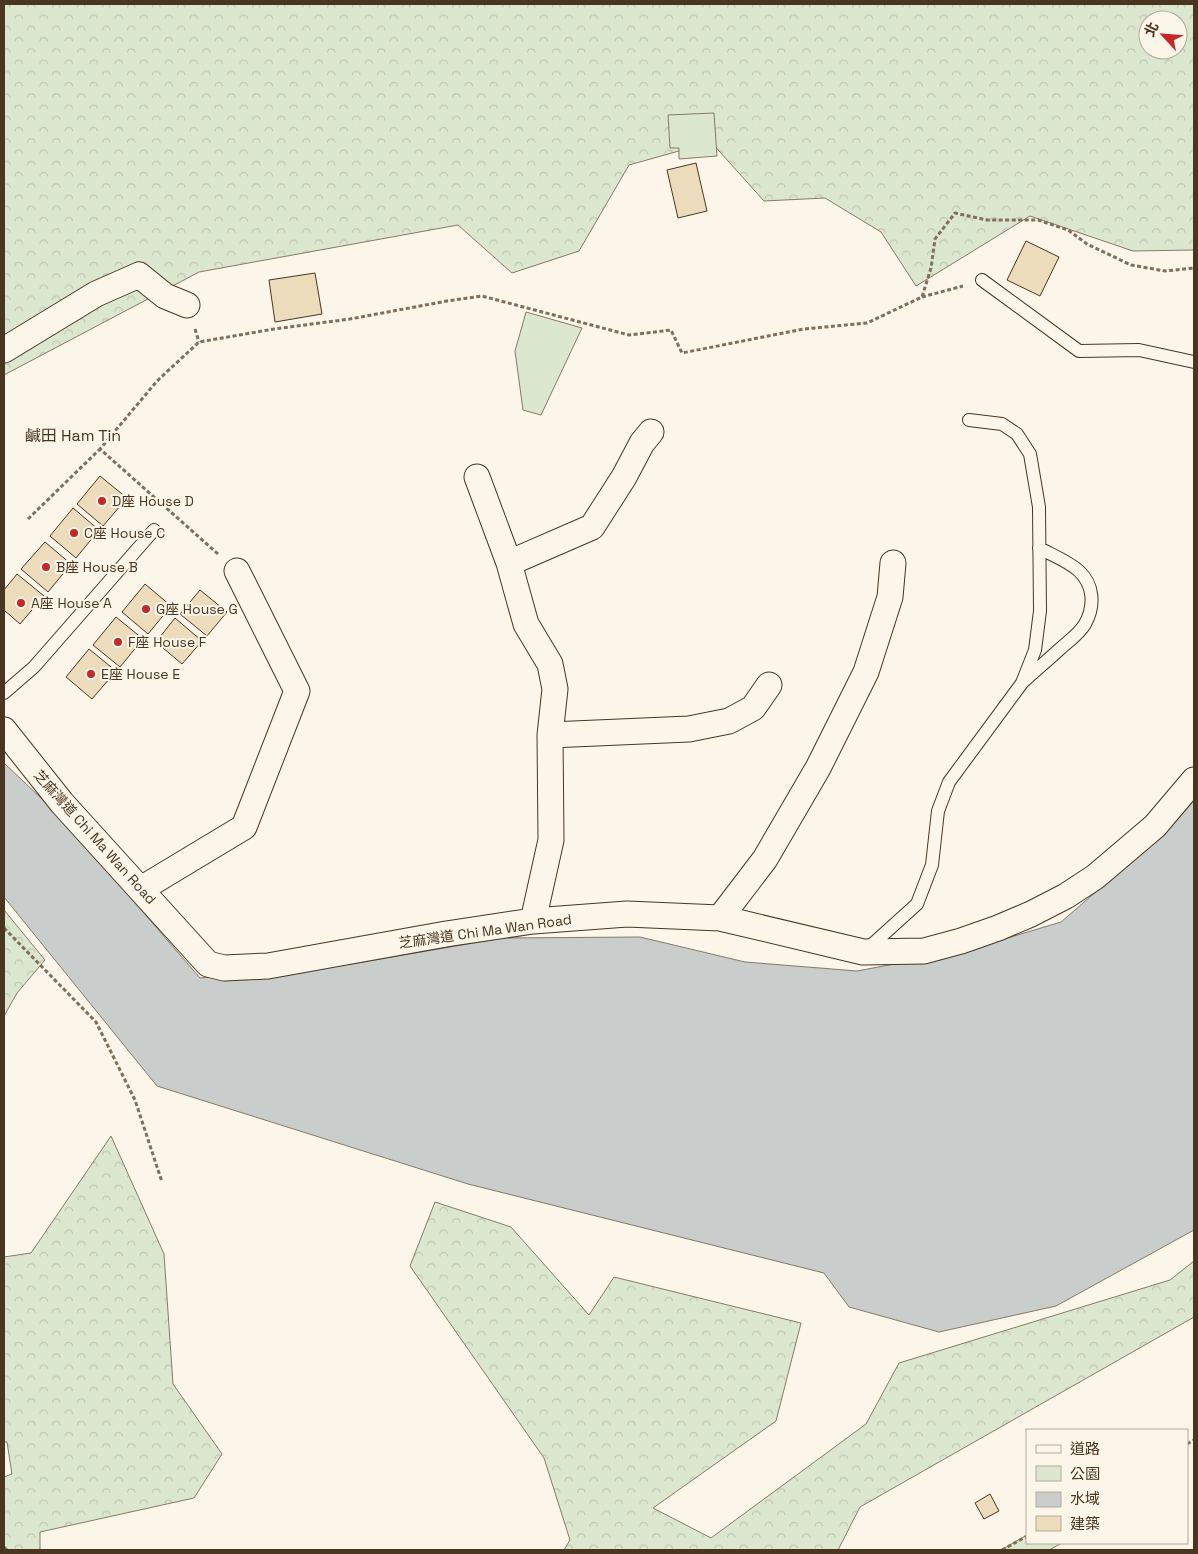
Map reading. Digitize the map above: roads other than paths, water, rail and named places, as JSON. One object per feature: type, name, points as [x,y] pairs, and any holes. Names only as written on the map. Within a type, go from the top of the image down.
[{"type":"street","points":[[4,350],[96,294],[138,275],[166,296],[187,305]]},
{"type":"street","points":[[509,563],[592,527],[624,477],[642,443],[651,432]]},
{"type":"street","points":[[478,476],[509,563],[526,624],[550,664],[555,689],[550,735],[551,840],[533,921]]},
{"type":"street","points":[[720,918],[764,859],[818,768],[866,672],[890,597],[892,562]]},
{"type":"street","points":[[141,889],[244,827],[297,691],[237,571]]},
{"type":"street","points":[[550,735],[689,729],[729,721],[753,708],[769,685]]},
{"type":"street","name":"芝麻灣道 Chi Ma Wan Road","points":[[4,730],[62,803],[208,964],[224,968],[268,966],[446,934],[533,921],[627,914],[720,918],[863,952],[924,951],[961,941],[1006,924],[1066,896],[1095,877],[1155,826],[1194,780]]},
{"type":"lane","points":[[982,280],[1079,351],[1140,350],[1194,362]]},
{"type":"lane","points":[[968,420],[1002,424],[1017,434],[1030,454],[1038,507],[1040,611],[1035,650],[1022,683]]},
{"type":"lane","points":[[4,693],[34,667],[154,530]]},
{"type":"lane","points":[[863,952],[917,904],[932,864],[938,811],[949,782],[1022,683],[1074,637],[1085,623],[1091,607],[1092,594],[1087,582],[1079,571],[1039,548]]},
{"type":"water","points":[[4,763],[60,816],[200,978],[351,964],[503,938],[640,937],[745,962],[857,971],[964,951],[1061,922],[1162,835],[1194,794],[1194,1230],[1056,1306],[939,1332],[849,1307],[824,1273],[468,1184],[157,1086],[4,897]]},
{"type":"place","name":"D座 House D","points":[[102,501]]},
{"type":"place","name":"C座 House C","points":[[74,533]]},
{"type":"place","name":"B座 House B","points":[[46,567]]},
{"type":"place","name":"A座 House A","points":[[21,603]]},
{"type":"place","name":"G座 House G","points":[[146,609]]},
{"type":"place","name":"F座 House F","points":[[118,642]]},
{"type":"place","name":"E座 House E","points":[[91,674]]},
{"type":"district","name":"鹹田 Ham Tin","points":[[73,435]]}]
